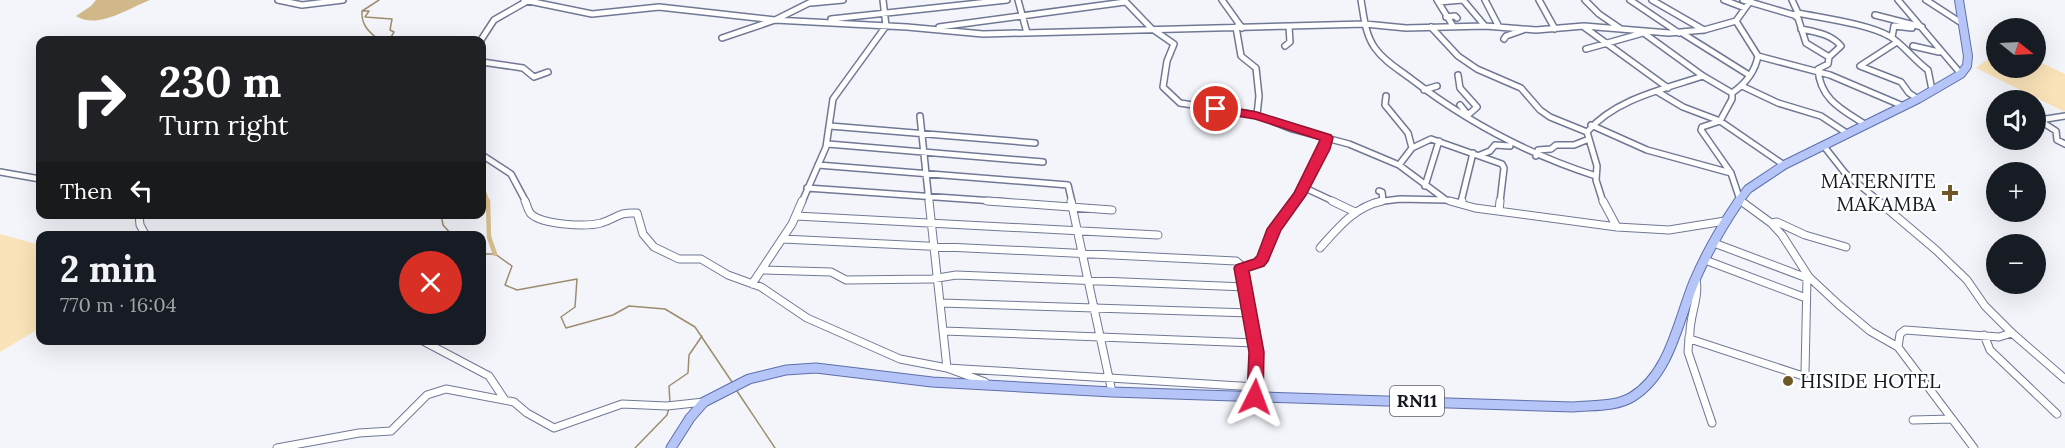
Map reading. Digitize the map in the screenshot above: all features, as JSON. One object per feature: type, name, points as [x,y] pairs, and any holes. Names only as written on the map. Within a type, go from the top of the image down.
[{"type":"main road","points":[[1959,0],[1968,61],[1961,74]]},
{"type":"main road","name":"RN11","points":[[671,448],[690,418],[704,402],[749,379],[786,370],[816,369],[932,382],[1112,392],[1255,392],[1573,407],[1618,403],[1631,398],[1653,381],[1665,359],[1695,278],[1725,221],[1748,189],[1784,165],[1918,99],[1961,74]]},
{"type":"street","points":[[278,0],[302,5],[343,0]]},
{"type":"street","points":[[484,36],[494,20],[527,0],[592,14],[671,8],[775,21],[819,21],[929,28],[979,34],[1365,24],[1523,29],[1584,26],[1641,32],[1681,33],[1704,30],[1736,21],[1747,3]]},
{"type":"street","points":[[722,38],[775,21],[813,2],[843,0]]},
{"type":"street","points":[[752,284],[764,270],[796,216],[828,144],[833,99],[886,26],[883,0]]},
{"type":"street","points":[[819,21],[1007,0]]},
{"type":"street","points":[[1018,0],[1027,33]]},
{"type":"street","points":[[1222,0],[1238,28],[1241,56],[1256,68],[1257,116]]},
{"type":"street","points":[[1361,0],[1367,34],[1380,56],[1424,90],[1538,156]]},
{"type":"street","points":[[1433,7],[1439,2],[1462,0],[1485,26]]},
{"type":"street","points":[[1485,0],[1499,27]]},
{"type":"street","points":[[1539,0],[1555,29]]},
{"type":"street","points":[[1585,0],[1599,14],[1621,29]]},
{"type":"street","points":[[1630,0],[1749,75]]},
{"type":"street","points":[[1652,0],[1704,30]]},
{"type":"street","points":[[1724,0],[1845,22],[1894,40],[1929,71],[1932,90]]},
{"type":"street","points":[[1792,0],[1806,43],[1829,57]]},
{"type":"street","points":[[1898,0],[1924,29],[1939,52],[1961,74]]},
{"type":"street","points":[[1926,0],[1964,24]]},
{"type":"street","points":[[929,28],[1023,17],[1124,1],[1151,28],[1174,46],[1167,58],[1167,76],[1164,87],[1178,102],[1279,120],[1349,144],[1399,165],[1446,200]]},
{"type":"street","points":[[1439,2],[1453,26]]},
{"type":"street","points":[[1875,15],[1924,29]]},
{"type":"street","points":[[1446,17],[1457,18]]},
{"type":"street","points":[[1732,93],[1742,87],[1756,67],[1758,56],[1736,21]]},
{"type":"street","points":[[1584,26],[1605,44],[1644,68],[1668,88]]},
{"type":"street","points":[[1894,40],[1894,26],[1924,29]]},
{"type":"street","points":[[1285,46],[1290,42],[1289,27]]},
{"type":"street","points":[[1431,27],[1442,42],[1458,56],[1477,69],[1521,88],[1540,110],[1588,135]]},
{"type":"street","points":[[1504,39],[1523,29]]},
{"type":"street","points":[[1801,29],[1832,38],[1840,43],[1841,46],[1829,57],[1828,64],[1819,68],[1819,82],[1839,107],[1866,125]]},
{"type":"street","points":[[1586,49],[1641,32]]},
{"type":"street","points":[[1641,32],[1703,76],[1732,93]]},
{"type":"street","points":[[1894,40],[1860,66],[1901,82],[1909,93],[1918,99]]},
{"type":"street","points":[[1442,42],[1450,43]]},
{"type":"street","points":[[1913,46],[1939,52]]},
{"type":"street","points":[[1758,56],[1820,71],[1903,106]]},
{"type":"street","points":[[486,63],[523,68],[534,77],[548,72]]},
{"type":"street","points":[[1458,75],[1460,88],[1477,107],[1468,116]]},
{"type":"street","points":[[1617,227],[1605,208],[1596,176],[1597,166],[1588,135],[1591,125],[1606,114],[1703,76]]},
{"type":"street","points":[[1424,90],[1437,86]]},
{"type":"street","points":[[1742,87],[1778,103],[1825,118],[1848,134]]},
{"type":"street","points":[[1658,92],[1683,107],[1720,121],[1784,165]]},
{"type":"street","points":[[1732,93],[1732,99],[1720,121],[1702,127],[1701,130],[1731,173],[1740,200],[1771,223],[1782,235],[1808,277],[1870,331],[1898,346],[1974,448]]},
{"type":"street","points":[[1386,96],[1385,105],[1410,136],[1412,148]]},
{"type":"street","points":[[1460,105],[1468,116]]},
{"type":"street","points":[[920,116],[947,368]]},
{"type":"street","points":[[2065,116],[2046,119],[2042,122],[2056,131],[2058,140],[2065,144]]},
{"type":"street","points":[[1591,125],[1647,150],[1731,173]]},
{"type":"street","points":[[830,126],[1035,143]]},
{"type":"street","points":[[1538,156],[1538,150],[1551,149],[1556,145],[1574,144],[1588,135]]},
{"type":"street","points":[[1243,267],[1259,263],[1274,229],[1303,187],[1327,138]]},
{"type":"street","points":[[1399,165],[1412,148],[1431,139],[1504,166],[1499,211]]},
{"type":"street","points":[[1425,186],[1439,141]]},
{"type":"street","points":[[828,144],[1043,162]]},
{"type":"street","points":[[1476,154],[1502,144],[1596,176]]},
{"type":"street","points":[[1823,145],[1845,173],[1929,243],[1960,273],[1985,306],[2065,379]]},
{"type":"street","points":[[1461,204],[1476,154]]},
{"type":"street","points":[[486,158],[511,174],[534,217],[572,226],[601,223],[623,212],[637,213],[643,234],[654,247],[679,259],[701,260],[728,275],[778,297],[807,318],[917,364],[947,368],[1109,378],[1255,392],[1255,343],[1243,267],[1236,261],[783,239]]},
{"type":"street","points":[[818,165],[1068,185],[1112,392]]},
{"type":"street","points":[[0,172],[36,178]]},
{"type":"street","points":[[1303,187],[1355,212]]},
{"type":"street","points":[[807,188],[1112,210]]},
{"type":"street","points":[[1379,191],[1382,192],[1383,201]]},
{"type":"street","points":[[1320,248],[1355,212],[1383,201],[1407,198],[1446,200],[1499,211],[1617,227],[1676,230],[1725,221]]},
{"type":"street","points":[[796,216],[1158,235]]},
{"type":"street","points":[[1771,223],[1777,222],[1805,235],[1846,247]]},
{"type":"street","points":[[1714,243],[1808,277]]},
{"type":"street","points":[[1705,260],[1806,298]]},
{"type":"street","points":[[764,270],[831,272],[846,280],[956,275],[1245,287]]},
{"type":"street","points":[[1689,336],[1692,340],[1803,376],[1805,374],[1808,277]]},
{"type":"street","points":[[1695,278],[1698,285],[1688,352],[1712,423]]},
{"type":"street","points":[[941,303],[1250,313]]},
{"type":"street","points":[[1898,346],[1900,334],[1905,330],[1999,337],[2012,333]]},
{"type":"street","points":[[944,331],[1255,343]]},
{"type":"street","points":[[1984,335],[1990,350],[2057,414]]},
{"type":"street","points":[[430,345],[489,376],[505,399]]},
{"type":"street","points":[[947,368],[996,386]]},
{"type":"street","points":[[278,448],[359,433],[391,431],[427,395],[446,389],[514,402],[527,414],[554,428],[632,402],[653,406],[704,402]]},
{"type":"street","points":[[1913,420],[1951,419]]},
{"type":"shaded area","points":[[96,0],[150,0],[103,19],[84,20],[76,16]]},
{"type":"shaded area","points":[[1986,60],[1986,73],[1976,68]]},
{"type":"shaded area","points":[[2046,65],[2065,74],[2065,112],[2046,103],[2046,90],[2020,90],[1996,78],[2046,78]]},
{"type":"shaded area","points":[[0,234],[36,244],[36,330],[0,352]]},
{"type":"waterway","points":[[362,11],[379,0]]},
{"type":"waterway","points":[[362,11],[369,11],[365,17],[392,19],[390,30],[394,32],[392,36]]},
{"type":"waterway","points":[[362,11],[364,24],[375,36]]},
{"type":"waterway","points":[[486,197],[488,202]]},
{"type":"waterway","points":[[488,201],[489,237],[495,254]]},
{"type":"waterway","points":[[442,219],[443,225],[448,231]]},
{"type":"waterway","points":[[486,254],[495,254],[512,266],[505,285],[517,290],[577,279],[575,307],[561,317],[566,328],[613,315],[629,306],[665,309],[695,327],[702,337]]},
{"type":"waterway","points":[[670,404],[669,386],[688,373],[689,355],[702,337]]},
{"type":"waterway","points":[[702,337],[732,382]]},
{"type":"waterway","points":[[737,391],[775,448]]},
{"type":"waterway","points":[[635,448],[667,415],[669,408]]},
{"type":"place","name":"MATERNITE MAKAMBA","points":[[1950,193]]},
{"type":"place","name":"HISIDE HOTEL","points":[[1788,381]]},
{"type":"route","points":[[1216,109],[1257,116],[1292,129],[1327,138],[1299,195],[1274,229],[1263,258],[1259,263],[1241,268],[1257,352],[1255,397]]}]
